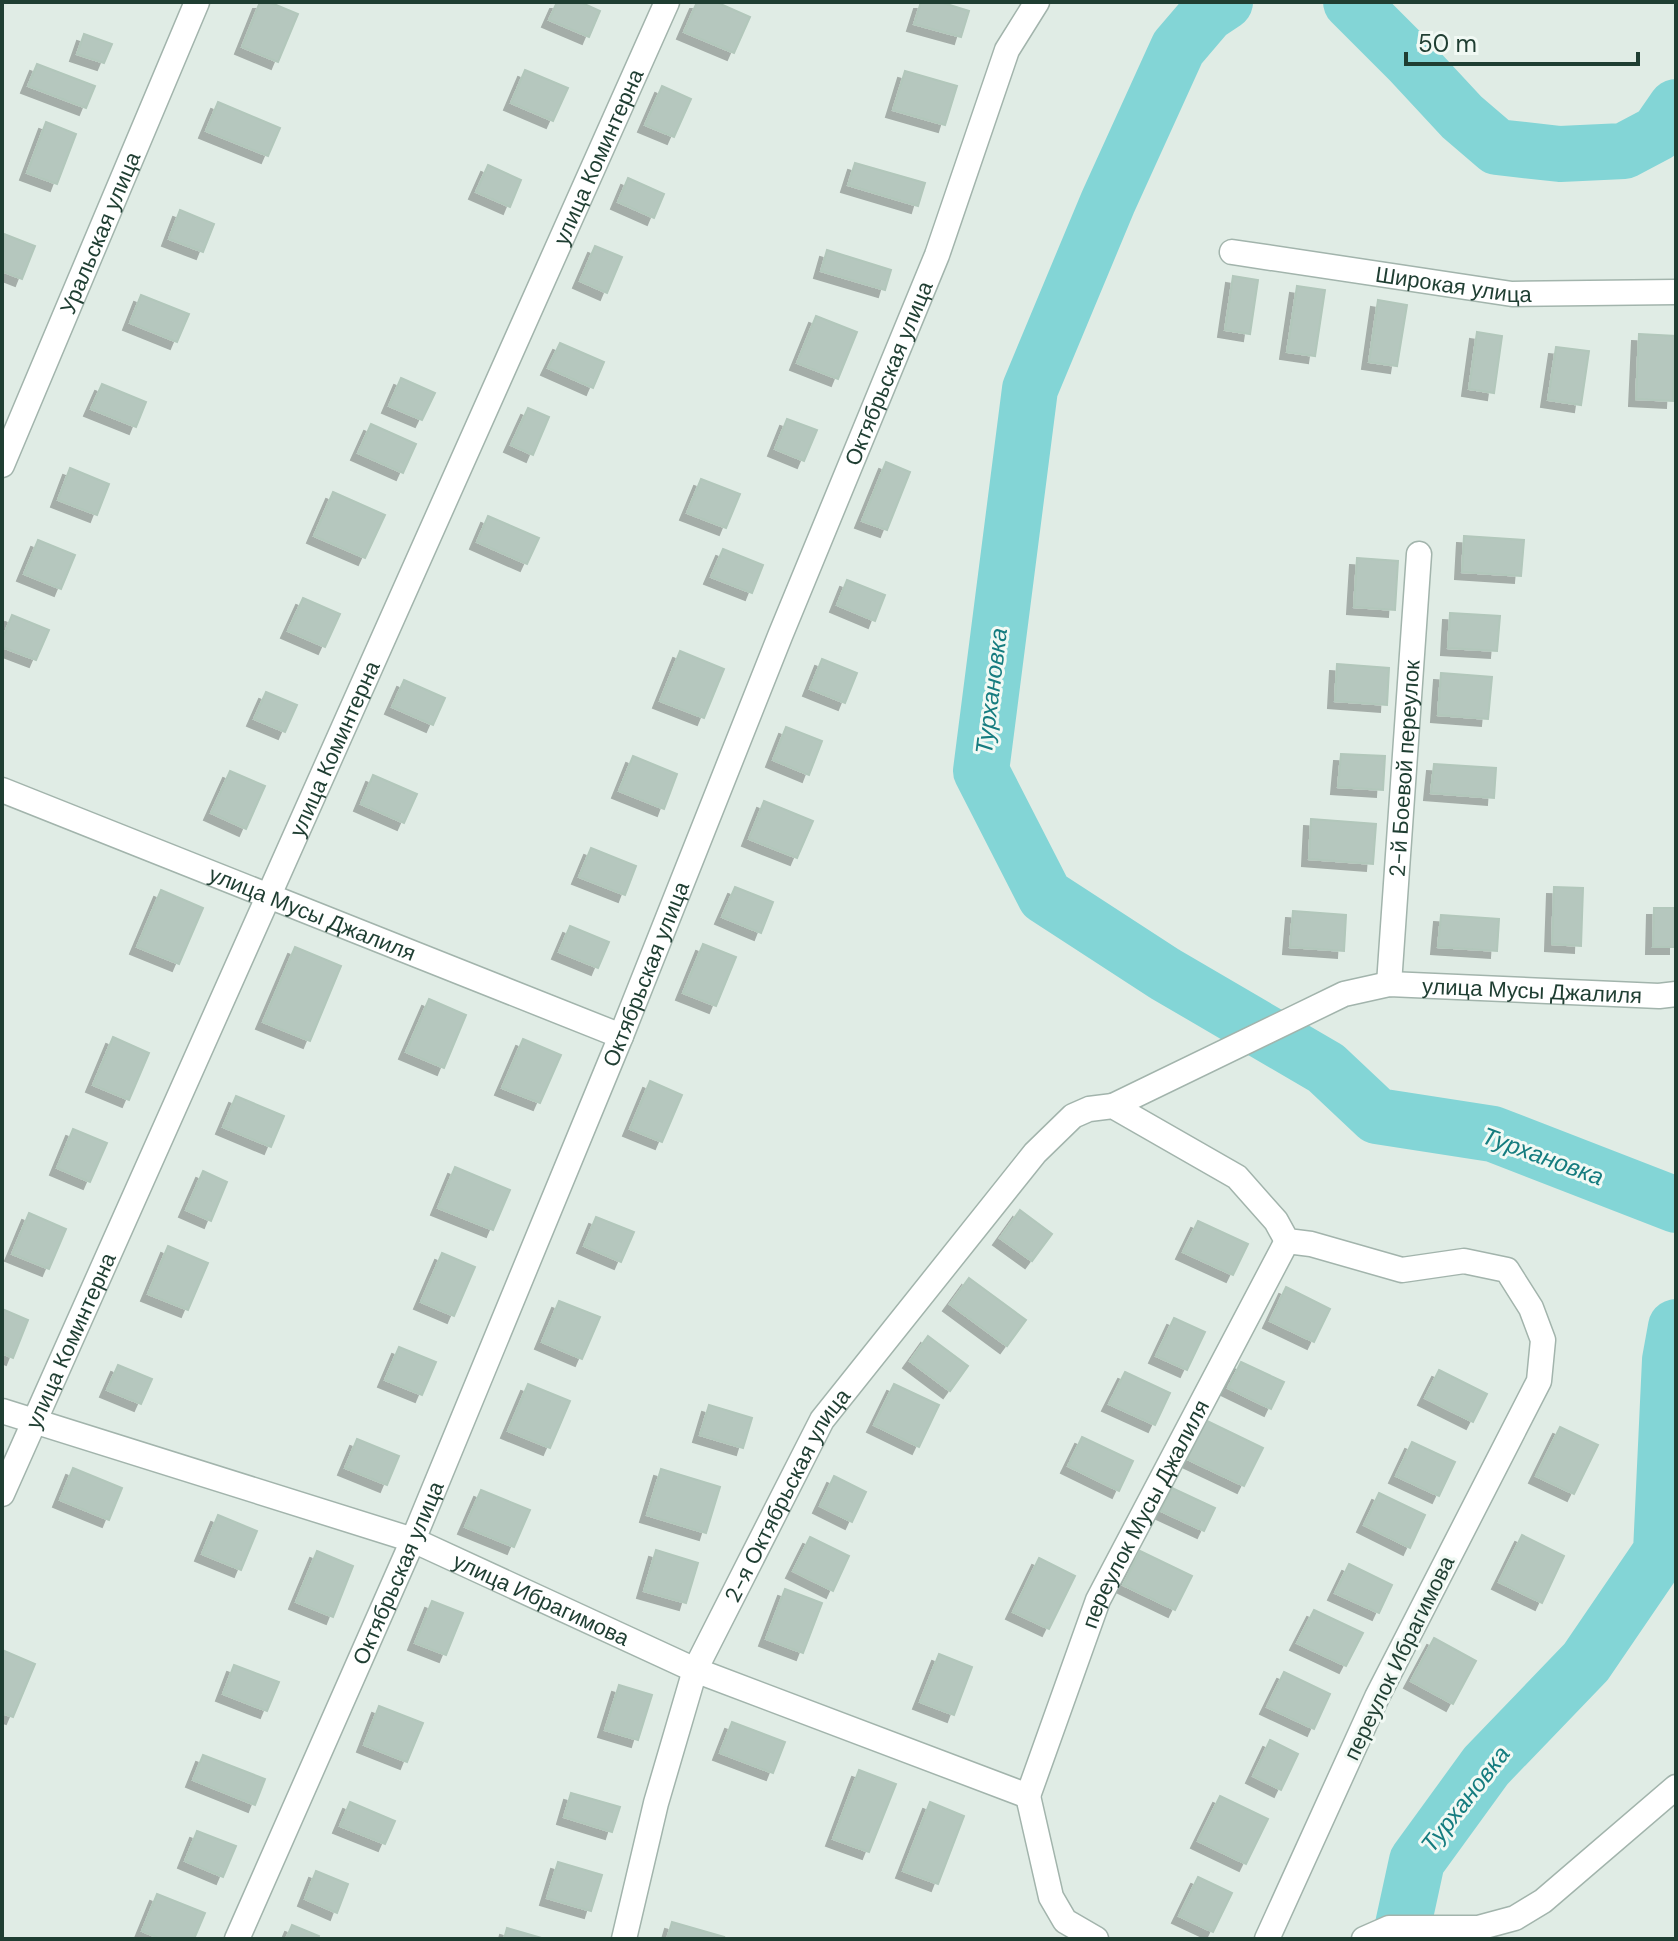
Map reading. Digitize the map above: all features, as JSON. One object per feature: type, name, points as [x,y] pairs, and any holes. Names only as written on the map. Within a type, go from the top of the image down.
[{"type":"street","name":"Уральская улица","points":[[2,465],[197,2]]},
{"type":"street","name":"улица Коминтерна","points":[[2,1494],[667,2]]},
{"type":"street","name":"Октябрьская улица","points":[[237,1939],[413,1540],[937,255],[1007,50],[1037,2]]},
{"type":"street","name":"Широкая улица","points":[[1232,252],[1512,294],[1676,292]]},
{"type":"street","name":"2-й Боевой переулок","points":[[1389,984],[1419,554]]},
{"type":"street","name":"улица Мусы Джалиля","points":[[2,790],[621,1036]]},
{"type":"street","name":"улица Мусы Джалиля","points":[[1073,1116],[1089,1109],[1113,1106],[1344,994],[1389,984],[1659,996],[1676,994]]},
{"type":"street","points":[[1113,1106],[1237,1177],[1276,1221],[1287,1241]]},
{"type":"street","name":"2-я Октябрьская улица","points":[[624,1939],[656,1803],[695,1670],[822,1420],[1035,1153],[1073,1116]]},
{"type":"street","name":"переулок Ибрагимова","points":[[1267,1939],[1377,1697],[1539,1381],[1543,1340],[1531,1308],[1507,1270],[1464,1261],[1402,1270],[1311,1244],[1287,1241]]},
{"type":"street","name":"переулок Мусы Джалиля","points":[[1028,1796],[1098,1600],[1287,1241]]},
{"type":"street","name":"улица Ибрагимова","points":[[2,1411],[413,1540],[695,1670],[1028,1796]]},
{"type":"street","points":[[1364,1939],[1389,1928],[1478,1928],[1515,1918],[1543,1901],[1676,1787]]},
{"type":"street","points":[[1028,1796],[1051,1897],[1065,1921],[1096,1939]]},
{"type":"building","points":[[260,2],[269,2],[298,14],[278,62],[242,47]]},
{"type":"building","points":[[557,2],[580,2],[600,11],[589,37],[549,20]]},
{"type":"building","points":[[697,2],[716,2],[750,17],[734,53],[684,32]]},
{"type":"building","points":[[921,2],[940,2],[969,11],[961,37],[914,24]]},
{"type":"building","points":[[84,34],[112,44],[104,63],[77,54]]},
{"type":"building","points":[[37,64],[95,86],[86,108],[28,86]]},
{"type":"building","points":[[525,70],[568,88],[553,121],[511,103]]},
{"type":"building","points":[[905,71],[957,86],[945,125],[893,110]]},
{"type":"building","points":[[662,86],[691,99],[674,137],[645,125]]},
{"type":"building","points":[[218,102],[280,128],[268,156],[206,131]]},
{"type":"building","points":[[46,122],[76,134],[57,184],[27,173]]},
{"type":"building","points":[[855,163],[925,183],[918,206],[848,185]]},
{"type":"building","points":[[488,165],[521,180],[510,207],[476,192]]},
{"type":"building","points":[[628,178],[664,194],[654,218],[618,202]]},
{"type":"building","points":[[180,210],[214,224],[203,252],[169,239]]},
{"type":"building","points":[[4,234],[35,246],[22,279],[2,271]]},
{"type":"building","points":[[595,246],[622,257],[607,293],[580,281]]},
{"type":"building","points":[[827,250],[891,270],[885,290],[821,271]]},
{"type":"building","points":[[1233,276],[1258,280],[1250,334],[1225,330]]},
{"type":"building","points":[[1297,286],[1325,290],[1315,356],[1287,352]]},
{"type":"building","points":[[141,295],[189,314],[177,342],[130,323]]},
{"type":"building","points":[[1378,300],[1407,305],[1397,366],[1369,362]]},
{"type":"building","points":[[816,316],[857,332],[838,379],[797,363]]},
{"type":"building","points":[[1477,332],[1502,336],[1494,393],[1469,389]]},
{"type":"building","points":[[1639,334],[1676,336],[1673,401],[1636,399]]},
{"type":"building","points":[[560,343],[604,362],[593,388],[548,368]]},
{"type":"building","points":[[1556,347],[1589,351],[1581,405],[1548,400]]},
{"type":"building","points":[[401,378],[435,393],[422,420],[389,406]]},
{"type":"building","points":[[102,384],[146,402],[136,427],[91,409]]},
{"type":"building","points":[[528,408],[549,417],[533,455],[511,445]]},
{"type":"building","points":[[787,419],[817,430],[804,461],[775,449]]},
{"type":"building","points":[[371,424],[416,444],[403,473],[358,453]]},
{"type":"building","points":[[886,462],[910,472],[887,530],[862,521]]},
{"type":"building","points":[[70,468],[109,484],[97,515],[58,500]]},
{"type":"building","points":[[701,479],[740,494],[726,528],[687,513]]},
{"type":"building","points":[[333,492],[385,515],[365,558],[314,536]]},
{"type":"building","points":[[488,516],[539,538],[527,564],[477,542]]},
{"type":"building","points":[[1464,536],[1524,540],[1521,576],[1462,572]]},
{"type":"building","points":[[38,540],[75,555],[61,589],[24,574]]},
{"type":"building","points":[[723,549],[763,565],[752,593],[711,577]]},
{"type":"building","points":[[1357,558],[1398,561],[1395,610],[1354,607]]},
{"type":"building","points":[[847,580],[885,595],[875,621],[837,605]]},
{"type":"building","points":[[303,598],[340,614],[325,647],[288,631]]},
{"type":"building","points":[[1450,613],[1500,616],[1497,651],[1448,648]]},
{"type":"building","points":[[12,615],[49,630],[36,660],[2,647]]},
{"type":"building","points":[[680,651],[724,669],[704,718],[660,701]]},
{"type":"building","points":[[822,659],[857,673],[845,703],[810,689]]},
{"type":"building","points":[[1337,664],[1389,668],[1387,705],[1335,701]]},
{"type":"building","points":[[1441,673],[1492,677],[1488,719],[1438,715]]},
{"type":"building","points":[[404,680],[445,698],[433,725],[392,707]]},
{"type":"building","points":[[266,692],[297,705],[285,732],[254,719]]},
{"type":"building","points":[[786,727],[822,741],[809,775],[773,760]]},
{"type":"building","points":[[1341,754],[1385,756],[1383,790],[1338,787]]},
{"type":"building","points":[[633,756],[677,774],[664,809],[619,791]]},
{"type":"building","points":[[1434,764],[1496,768],[1494,798],[1431,793]]},
{"type":"building","points":[[230,771],[265,786],[246,829],[211,813]]},
{"type":"building","points":[[373,775],[417,794],[404,823],[361,804]]},
{"type":"building","points":[[764,801],[813,821],[797,858],[749,839]]},
{"type":"building","points":[[1311,819],[1376,824],[1373,864],[1309,859]]},
{"type":"building","points":[[591,848],[636,866],[625,895],[579,877]]},
{"type":"building","points":[[735,887],[773,902],[761,933],[722,917]]},
{"type":"building","points":[[1554,887],[1583,888],[1581,946],[1552,944]]},
{"type":"building","points":[[161,890],[203,908],[179,964],[137,947]]},
{"type":"building","points":[[1654,908],[1676,908],[1676,947],[1653,947]]},
{"type":"building","points":[[1293,911],[1346,915],[1344,951],[1290,947]]},
{"type":"building","points":[[1441,915],[1499,919],[1497,951],[1438,947]]},
{"type":"building","points":[[570,926],[609,942],[598,968],[559,952]]},
{"type":"building","points":[[703,944],[736,957],[716,1006],[683,993]]},
{"type":"building","points":[[295,947],[341,966],[310,1041],[263,1022]]},
{"type":"building","points":[[429,999],[466,1015],[444,1068],[406,1052]]},
{"type":"building","points":[[113,1037],[149,1053],[129,1100],[93,1085]]},
{"type":"building","points":[[523,1039],[561,1055],[540,1103],[502,1088]]},
{"type":"building","points":[[650,1081],[682,1095],[662,1142],[630,1129]]},
{"type":"building","points":[[236,1096],[284,1116],[271,1147],[223,1127]]},
{"type":"building","points":[[73,1129],[107,1143],[90,1182],[57,1168]]},
{"type":"building","points":[[455,1167],[510,1190],[493,1230],[438,1208]]},
{"type":"building","points":[[203,1171],[227,1182],[211,1221],[186,1210]]},
{"type":"building","points":[[1020,1210],[1052,1234],[1032,1261],[1000,1238]]},
{"type":"building","points":[[29,1213],[66,1229],[49,1269],[12,1254]]},
{"type":"building","points":[[596,1217],[634,1232],[621,1262],[584,1246]]},
{"type":"building","points":[[1198,1221],[1248,1244],[1233,1275],[1183,1252]]},
{"type":"building","points":[[168,1246],[208,1263],[188,1310],[148,1294]]},
{"type":"building","points":[[442,1253],[475,1267],[454,1316],[421,1302]]},
{"type":"building","points":[[969,1278],[1026,1320],[1007,1346],[950,1304]]},
{"type":"building","points":[[1286,1287],[1330,1309],[1314,1342],[1270,1321]]},
{"type":"building","points":[[559,1301],[600,1317],[582,1359],[542,1342]]},
{"type":"building","points":[[2,1309],[28,1320],[13,1358],[2,1353]]},
{"type":"building","points":[[1174,1318],[1205,1332],[1187,1370],[1156,1356]]},
{"type":"building","points":[[928,1336],[968,1366],[950,1391],[910,1361]]},
{"type":"building","points":[[399,1347],[436,1362],[422,1395],[385,1380]]},
{"type":"building","points":[[1241,1362],[1284,1382],[1271,1409],[1228,1388]]},
{"type":"building","points":[[118,1365],[152,1379],[141,1404],[107,1390]]},
{"type":"building","points":[[1439,1370],[1487,1394],[1473,1422],[1425,1398]]},
{"type":"building","points":[[1125,1372],[1170,1393],[1155,1425],[1109,1404]]},
{"type":"building","points":[[528,1384],[570,1401],[550,1448],[508,1431]]},
{"type":"building","points":[[894,1384],[939,1405],[919,1447],[874,1425]]},
{"type":"building","points":[[709,1405],[752,1418],[743,1448],[700,1435]]},
{"type":"building","points":[[1205,1420],[1263,1448],[1244,1486],[1187,1459]]},
{"type":"building","points":[[1560,1427],[1598,1445],[1574,1494],[1536,1476]]},
{"type":"building","points":[[1082,1437],[1133,1461],[1119,1491],[1068,1466]]},
{"type":"building","points":[[357,1439],[399,1456],[387,1485],[345,1468]]},
{"type":"building","points":[[1412,1442],[1455,1462],[1439,1496],[1396,1476]]},
{"type":"building","points":[[73,1468],[122,1488],[109,1520],[60,1500]]},
{"type":"building","points":[[661,1469],[720,1487],[706,1533],[647,1515]]},
{"type":"building","points":[[834,1476],[866,1492],[852,1522],[820,1506]]},
{"type":"building","points":[[1172,1488],[1215,1508],[1204,1531],[1161,1511]]},
{"type":"building","points":[[481,1490],[530,1510],[514,1547],[465,1527]]},
{"type":"building","points":[[1379,1493],[1425,1515],[1410,1548],[1364,1525]]},
{"type":"building","points":[[218,1515],[257,1531],[241,1570],[202,1554]]},
{"type":"building","points":[[1522,1535],[1564,1556],[1542,1603],[1499,1582]]},
{"type":"building","points":[[810,1537],[849,1556],[833,1591],[793,1571]]},
{"type":"building","points":[[656,1550],[698,1563],[686,1603],[644,1591]]},
{"type":"building","points":[[317,1551],[353,1566],[333,1617],[296,1602]]},
{"type":"building","points":[[1140,1551],[1192,1576],[1175,1610],[1123,1585]]},
{"type":"building","points":[[1039,1558],[1075,1576],[1049,1629],[1013,1612]]},
{"type":"building","points":[[1349,1564],[1392,1585],[1379,1613],[1335,1593]]},
{"type":"building","points":[[785,1589],[822,1603],[803,1653],[766,1639]]},
{"type":"building","points":[[432,1601],[463,1613],[446,1655],[415,1643]]},
{"type":"building","points":[[1314,1610],[1363,1633],[1346,1666],[1297,1643]]},
{"type":"building","points":[[1434,1638],[1476,1661],[1453,1704],[1411,1681]]},
{"type":"building","points":[[2,1650],[35,1664],[13,1717],[2,1713]]},
{"type":"building","points":[[939,1654],[972,1667],[954,1715],[920,1702]]},
{"type":"building","points":[[234,1665],[279,1682],[267,1711],[223,1694]]},
{"type":"building","points":[[1284,1672],[1330,1694],[1314,1729],[1267,1707]]},
{"type":"building","points":[[619,1685],[652,1695],[638,1740],[605,1730]]},
{"type":"building","points":[[379,1706],[423,1723],[407,1762],[364,1745]]},
{"type":"building","points":[[732,1722],[785,1742],[773,1773],[720,1753]]},
{"type":"building","points":[[1270,1740],[1298,1754],[1281,1790],[1253,1776]]},
{"type":"building","points":[[203,1755],[265,1779],[255,1805],[193,1780]]},
{"type":"building","points":[[859,1770],[896,1784],[869,1852],[833,1839]]},
{"type":"building","points":[[571,1793],[620,1807],[612,1832],[564,1817]]},
{"type":"building","points":[[1220,1796],[1268,1819],[1246,1864],[1198,1841]]},
{"type":"building","points":[[350,1802],[395,1821],[385,1844],[340,1826]]},
{"type":"building","points":[[930,1802],[964,1816],[938,1884],[903,1871]]},
{"type":"building","points":[[197,1831],[236,1846],[223,1877],[185,1861]]},
{"type":"building","points":[[558,1862],[602,1875],[591,1911],[547,1898]]},
{"type":"building","points":[[316,1871],[348,1884],[337,1913],[305,1899]]},
{"type":"building","points":[[1198,1877],[1232,1893],[1213,1932],[1179,1916]]},
{"type":"building","points":[[157,1894],[205,1913],[194,1939],[161,1939],[142,1931]]},
{"type":"building","points":[[672,1922],[724,1937],[667,1939]]},
{"type":"building","points":[[292,1925],[319,1936],[318,1939],[286,1939]]},
{"type":"building","points":[[507,1928],[545,1939],[504,1939]]},
{"type":"waterway","name":"Турхановка","points":[[1225,2],[1207,14],[1178,48],[1108,202],[1030,389],[981,771],[1045,896],[1165,974],[1326,1068],[1377,1116],[1493,1134],[1676,1205]]},
{"type":"waterway","name":"Турхановка","points":[[1351,2],[1462,117],[1497,147],[1560,154],[1624,151],[1658,133],[1676,107]]},
{"type":"waterway","name":"Турхановка","points":[[1400,1939],[1417,1861],[1486,1766],[1586,1662],[1661,1552],[1670,1360],[1676,1327]]}]
